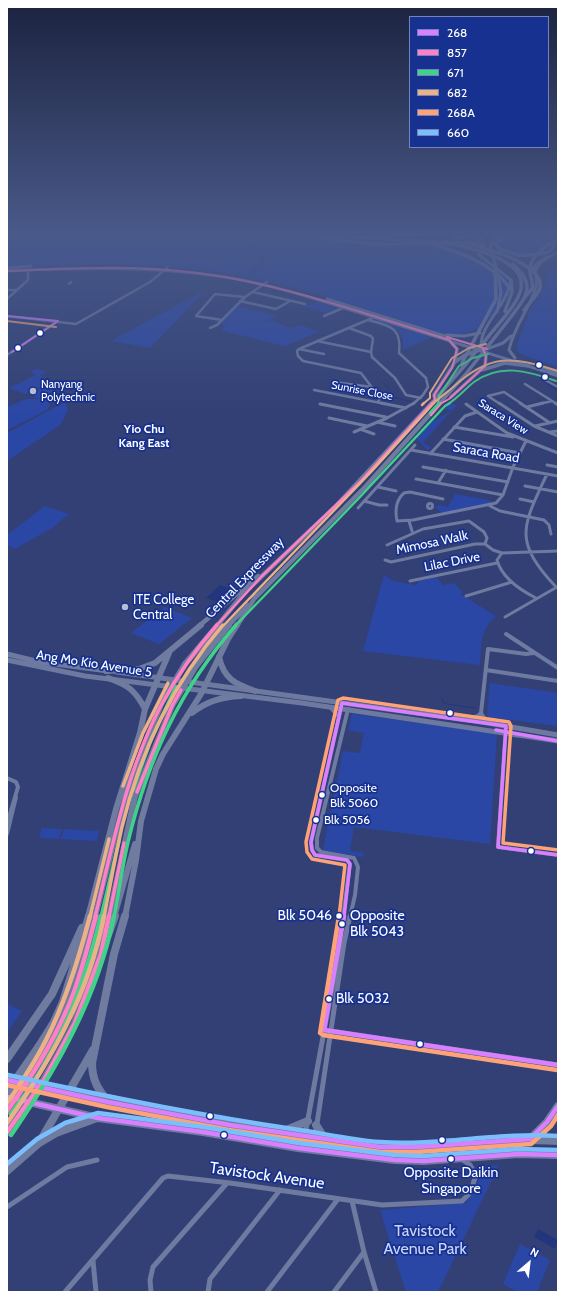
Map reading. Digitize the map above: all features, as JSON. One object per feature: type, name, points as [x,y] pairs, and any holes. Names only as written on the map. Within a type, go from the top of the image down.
[{"type":"highway","points":[[463,367],[462,364],[481,325],[496,299],[496,296]]},
{"type":"highway","points":[[506,313],[504,310],[510,296]]},
{"type":"highway","name":"Central Expressway","points":[[7,1111],[47,1049],[74,992],[86,952],[126,795],[140,751],[161,704],[185,664],[243,594],[335,507],[435,400],[501,321],[518,296]]},
{"type":"highway","name":"Central Expressway","points":[[7,1132],[44,1080],[75,1023],[101,954],[135,796],[172,706],[196,666],[231,622],[366,486],[442,402],[507,322],[524,298],[528,296]]},
{"type":"highway","points":[[524,310],[535,296]]},
{"type":"highway","points":[[449,340],[457,349],[455,362]]},
{"type":"highway","points":[[435,400],[434,395],[455,362],[465,355],[483,350],[486,361],[484,366],[448,399],[442,402]]},
{"type":"highway","points":[[480,371],[505,363],[529,366]]},
{"type":"highway","points":[[106,671],[139,669],[151,665],[169,653],[252,581],[271,567]]},
{"type":"highway","points":[[108,1102],[97,1088],[92,1076],[92,1063],[114,954],[124,921],[136,860],[138,838],[149,788],[163,754],[203,691],[228,639],[256,596]]},
{"type":"highway","points":[[7,1092],[54,1022],[63,1002],[89,915],[116,809],[138,738],[145,709],[169,653]]},
{"type":"highway","points":[[219,656],[220,666],[226,676],[235,683],[255,691]]},
{"type":"highway","points":[[108,678],[133,688],[139,696],[145,709]]},
{"type":"highway","points":[[186,719],[200,706],[209,702],[228,697],[241,696]]},
{"type":"highway","points":[[101,954],[119,904],[130,858],[138,838]]},
{"type":"highway","points":[[7,1059],[18,1046],[52,994],[71,950],[89,915]]},
{"type":"highway","points":[[39,1143],[96,1045]]},
{"type":"highway","points":[[7,1052],[18,1046]]},
{"type":"highway","points":[[7,1080],[108,1102],[230,1125],[389,1147],[417,1147],[499,1140],[530,1139],[558,1141]]},
{"type":"highway","points":[[7,1097],[98,1118],[202,1132],[298,1148],[389,1159],[424,1161],[518,1154],[558,1155]]},
{"type":"highway","points":[[530,1139],[548,1122],[558,1106]]},
{"type":"highway","points":[[7,1171],[39,1143],[61,1131],[98,1118]]},
{"type":"highway","points":[[282,1132],[308,1121]]},
{"type":"highway","points":[[316,1125],[323,1136],[330,1139]]},
{"type":"highway","points":[[389,1147],[385,1150],[384,1154],[389,1159]]},
{"type":"main road","points":[[310,296],[375,313],[443,335],[558,376]]},
{"type":"main road","points":[[497,312],[500,296]]},
{"type":"main road","points":[[483,350],[481,339],[483,332],[502,306],[506,296]]},
{"type":"main road","points":[[514,358],[509,350],[511,336],[531,296]]},
{"type":"main road","points":[[329,301],[343,308],[374,318],[514,358],[558,373]]},
{"type":"main road","points":[[368,316],[375,313]]},
{"type":"main road","points":[[443,335],[464,336],[483,332]]},
{"type":"main road","points":[[483,350],[503,343],[511,336]]},
{"type":"main road","name":"Ang Mo Kio Avenue 5","points":[[7,654],[40,662],[466,720],[558,735]]},
{"type":"main road","name":"Ang Mo Kio Avenue 5","points":[[7,660],[57,671],[558,740]]},
{"type":"street","points":[[7,316],[76,324],[126,296]]},
{"type":"street","points":[[214,296],[196,316],[222,320]]},
{"type":"street","points":[[231,296],[245,297]]},
{"type":"street","points":[[268,296],[305,304]]},
{"type":"street","points":[[210,328],[217,325],[245,297]]},
{"type":"street","points":[[240,301],[278,309],[290,301]]},
{"type":"street","points":[[324,316],[343,308]]},
{"type":"street","points":[[298,349],[374,318],[377,316],[375,313]]},
{"type":"street","points":[[354,432],[408,408],[421,398],[428,389],[428,382],[400,353],[399,334],[394,330],[368,320]]},
{"type":"street","points":[[7,355],[58,321]]},
{"type":"street","points":[[349,328],[371,336],[373,338],[370,352],[372,357],[392,375],[406,395],[421,398]]},
{"type":"street","points":[[316,341],[370,352]]},
{"type":"street","points":[[298,349],[324,354]]},
{"type":"street","points":[[298,349],[298,356],[303,361],[361,373],[380,398],[378,402]]},
{"type":"street","points":[[545,380],[558,387]]},
{"type":"street","points":[[334,382],[372,387]]},
{"type":"street","points":[[525,384],[558,405]]},
{"type":"street","name":"Sunrise Close","points":[[314,390],[408,408]]},
{"type":"street","points":[[550,423],[504,392],[488,396],[534,426],[558,436]]},
{"type":"street","points":[[527,407],[552,401]]},
{"type":"street","points":[[320,404],[387,417]]},
{"type":"street","name":"Saraca View","points":[[466,404],[507,433],[526,441],[503,494]]},
{"type":"street","points":[[430,454],[468,414],[477,412]]},
{"type":"street","points":[[329,418],[368,426]]},
{"type":"street","points":[[534,426],[558,421]]},
{"type":"street","points":[[377,422],[395,426]]},
{"type":"street","points":[[454,427],[518,438]]},
{"type":"street","points":[[360,429],[374,434]]},
{"type":"street","points":[[549,432],[558,430]]},
{"type":"street","points":[[443,439],[520,453]]},
{"type":"street","points":[[526,441],[558,452]]},
{"type":"street","points":[[358,508],[415,445]]},
{"type":"street","name":"Saraca Road","points":[[411,450],[558,476]]},
{"type":"street","points":[[433,450],[438,455]]},
{"type":"street","points":[[546,464],[558,467]]},
{"type":"street","points":[[423,467],[508,482]]},
{"type":"street","points":[[438,483],[446,470]]},
{"type":"street","points":[[505,617],[557,587],[539,569],[530,552],[526,540],[528,516],[547,474]]},
{"type":"street","points":[[416,479],[503,494],[497,502],[490,506],[397,521],[395,512],[402,494],[410,492],[443,499]]},
{"type":"street","points":[[525,486],[558,492]]},
{"type":"street","points":[[378,487],[396,491]]},
{"type":"street","points":[[433,506],[438,498]]},
{"type":"street","points":[[520,499],[534,502]]},
{"type":"street","points":[[364,501],[379,505],[387,505]]},
{"type":"street","points":[[490,506],[500,511],[546,521],[549,525],[551,534]]},
{"type":"street","points":[[409,520],[412,531]]},
{"type":"street","name":"Mimosa Walk","points":[[387,545],[422,529],[469,521],[479,528],[487,537],[485,544]]},
{"type":"street","name":"Mimosa Walk","points":[[385,560],[391,562],[466,545],[485,544],[493,550],[502,553],[558,551]]},
{"type":"street","points":[[502,553],[497,558],[497,563],[512,582],[520,589],[536,598]]},
{"type":"street","name":"Lilac Drive","points":[[410,581],[497,563]]},
{"type":"street","points":[[466,596],[512,582]]},
{"type":"street","points":[[506,634],[558,668]]},
{"type":"street","points":[[494,724],[484,718],[481,713],[488,649],[526,654],[534,653]]},
{"type":"street","points":[[486,670],[558,681]]},
{"type":"street","points":[[305,1136],[346,903],[350,864],[347,860],[315,855],[312,850],[311,842],[342,703]]},
{"type":"street","points":[[315,1137],[344,943],[355,895],[358,867],[354,858],[321,852],[317,848],[317,838],[349,704]]},
{"type":"street","points":[[357,712],[359,705]]},
{"type":"street","points":[[331,708],[339,717]]},
{"type":"street","points":[[466,720],[478,716],[481,713]]},
{"type":"street","points":[[506,726],[498,846],[558,855]]},
{"type":"street","points":[[7,778],[16,782],[18,787],[15,796],[16,800],[7,824]]},
{"type":"street","points":[[7,834],[11,814]]},
{"type":"street","points":[[324,1030],[558,1065]]},
{"type":"street","name":"Tavistock Avenue","points":[[65,1292],[163,1178],[173,1176],[380,1205],[462,1201],[468,1198],[474,1186],[476,1175],[470,1165],[460,1158]]},
{"type":"street","points":[[7,1207],[67,1167],[97,1160]]},
{"type":"street","points":[[151,1292],[150,1280],[153,1267],[227,1183]]},
{"type":"street","points":[[208,1292],[210,1279],[280,1190]]},
{"type":"street","points":[[267,1292],[338,1199]]},
{"type":"street","points":[[352,1201],[364,1252],[376,1292]]},
{"type":"street","points":[[334,1292],[364,1252]]},
{"type":"street","points":[[93,1261],[96,1292]]},
{"type":"green space","points":[[194,296],[201,296],[150,348],[111,341]]},
{"type":"green space","points":[[322,296],[506,296],[494,313],[481,326],[467,333],[460,334],[434,331]]},
{"type":"green space","points":[[539,296],[558,296],[558,367],[518,352],[516,347],[530,310]]},
{"type":"green space","points":[[317,302],[337,309],[327,313],[304,306]]},
{"type":"green space","points":[[236,306],[278,316],[252,327],[271,320],[290,328],[300,325],[319,332],[282,347],[280,345],[223,331],[222,330],[226,325],[220,325]]},
{"type":"green space","points":[[374,319],[432,337],[403,350],[402,336],[399,332],[391,326],[373,320]]},
{"type":"green space","points":[[37,369],[46,372],[40,376],[52,381],[25,394],[9,388],[36,375],[30,372]]},
{"type":"green space","points":[[47,385],[57,389],[49,393],[61,398],[51,403],[48,402],[50,405],[47,410],[7,430],[7,407],[26,399],[40,399],[28,394]]},
{"type":"green space","points":[[65,402],[68,410],[60,425],[7,461],[7,433]]},
{"type":"green space","points":[[450,403],[457,405],[423,442],[431,447],[428,451],[416,438],[430,423],[451,411],[445,409]]},
{"type":"green space","points":[[455,494],[489,500],[492,503],[443,513],[435,507],[439,505],[448,507]]},
{"type":"green space","points":[[45,506],[69,514],[52,528],[15,549],[7,545],[7,535]]},
{"type":"green space","points":[[384,575],[393,581],[415,585],[418,584],[419,581],[436,577],[443,585],[454,583],[463,593],[460,594],[496,616],[487,627],[482,638],[480,665],[363,651]]},
{"type":"green space","points":[[165,607],[192,618],[159,644],[131,633]]},
{"type":"green space","points":[[490,683],[558,693],[558,726],[488,717]]},
{"type":"green space","points":[[352,714],[497,733],[490,844],[354,827],[350,851],[364,853],[363,857],[323,850],[343,751],[360,753],[364,733],[348,730]]},
{"type":"green space","points":[[42,828],[62,829],[59,839],[39,838]]},
{"type":"green space","points":[[64,829],[99,831],[97,841],[61,839]]},
{"type":"green space","points":[[7,1004],[22,1011],[7,1032]]},
{"type":"green space","name":"Tavistock Avenue Park","points":[[499,1165],[438,1292],[406,1292],[380,1210],[466,1203],[480,1178],[475,1168]]},
{"type":"green space","points":[[520,1244],[550,1260],[537,1292],[518,1292],[503,1284]]},
{"type":"shaded area","points":[[220,585],[231,589],[218,602],[206,598]]},
{"type":"shaded area","points":[[538,1229],[558,1240],[555,1249],[534,1237]]},
{"type":"waterway","points":[[208,317],[226,297]]},
{"type":"waterway","points":[[207,319],[205,322],[207,323]]},
{"type":"waterway","points":[[540,378],[558,391]]},
{"type":"waterway","points":[[383,382],[394,397],[412,402]]},
{"type":"waterway","points":[[442,698],[443,702],[447,704],[475,708]]},
{"type":"transit line","name":"857","points":[[7,1111],[45,1054],[68,1008],[80,974],[130,781],[150,729],[162,703],[178,675],[217,624],[239,600],[346,496],[435,400],[434,395],[452,368],[457,349],[449,340],[306,296]]},
{"type":"transit line","name":"268","points":[[7,316],[58,321]]},
{"type":"transit line","name":"268A","points":[[7,321],[56,327]]},
{"type":"transit line","name":"268","points":[[12,352],[58,321]]},
{"type":"transit line","name":"857","points":[[447,337],[487,349]]},
{"type":"transit line","name":"682","points":[[422,405],[430,398],[430,393],[452,358],[469,348],[486,344]]},
{"type":"transit line","name":"857","points":[[431,415],[442,402],[449,399],[485,366],[486,356],[483,349]]},
{"type":"transit line","name":"671","points":[[430,413],[439,403],[439,396],[459,366],[473,358],[488,354]]},
{"type":"transit line","name":"682","points":[[7,1123],[47,1062],[80,997],[96,951],[115,858],[132,790],[145,754],[169,702],[196,658],[247,599],[405,436],[438,399],[467,374],[489,362],[500,360],[523,361],[558,371]]},
{"type":"transit line","name":"671","points":[[11,1135],[40,1093],[66,1049],[88,1003],[109,940],[128,843],[137,809],[155,757],[177,708],[190,686],[219,644],[253,606],[342,516],[445,406],[457,398],[474,382],[484,376],[504,370],[525,371],[556,381]]},
{"type":"transit line","name":"682","points":[[123,786],[143,733],[168,683]]},
{"type":"transit line","name":"671","points":[[133,790],[152,737],[176,687]]},
{"type":"transit line","name":"857","points":[[137,792],[172,706],[181,690]]},
{"type":"transit line","name":"268A","points":[[557,1070],[323,1035],[320,1033],[341,902],[345,865],[312,859],[307,852],[306,842],[338,700],[343,698],[509,722],[511,726],[503,843],[558,850]]},
{"type":"transit line","name":"268","points":[[558,855],[498,847],[506,726],[342,703],[311,842],[312,850],[315,855],[347,860],[350,864],[346,903],[324,1030],[558,1065]]},
{"type":"transit line","name":"268","points":[[496,730],[558,741]]},
{"type":"transit line","name":"682","points":[[7,1103],[28,1072],[61,1009],[83,943],[109,839]]},
{"type":"transit line","name":"671","points":[[11,1114],[45,1064],[73,1009],[93,947],[119,841]]},
{"type":"transit line","name":"857","points":[[7,1132],[44,1080],[75,1023],[101,954],[124,843]]},
{"type":"transit line","name":"660","points":[[8,1075],[109,1097],[231,1120],[380,1142],[417,1142],[530,1134],[558,1136]]},
{"type":"transit line","name":"268","points":[[7,1080],[108,1102],[230,1125],[380,1147],[417,1147],[530,1139],[547,1122],[558,1106]]},
{"type":"transit line","name":"268A","points":[[7,1085],[107,1107],[229,1130],[380,1152],[417,1152],[531,1144],[551,1126],[558,1115]]},
{"type":"transit line","name":"268","points":[[7,1097],[98,1118],[203,1132],[298,1148],[395,1160],[424,1161],[518,1154],[558,1155]]},
{"type":"transit line","name":"660","points":[[7,1164],[37,1139],[65,1123],[98,1113],[204,1127],[299,1143],[395,1155],[424,1156],[518,1149],[558,1150]]},
{"type":"place","name":"Nanyang Polytechnic","points":[[33,391]]},
{"type":"place","name":"ITE College Central","points":[[125,607]]},
{"type":"place","name":"Opposite Blk 5060","points":[[322,795]]},
{"type":"place","name":"Blk 5056","points":[[316,820]]},
{"type":"place","name":"Blk 5046","points":[[339,916]]},
{"type":"place","name":"Opposite Blk 5043","points":[[342,924]]},
{"type":"place","name":"Blk 5032","points":[[329,999]]},
{"type":"place","name":"Opposite Daikin Singapore","points":[[451,1159]]},
{"type":"district","name":"Yio Chu Kang East","points":[[144,436]]}]
